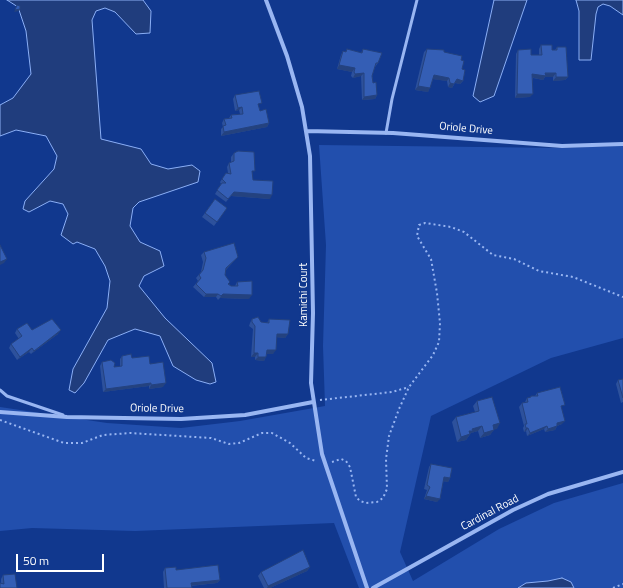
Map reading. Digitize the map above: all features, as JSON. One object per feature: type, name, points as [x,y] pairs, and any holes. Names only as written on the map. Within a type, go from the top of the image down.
[{"type":"street","name":"Kamichi Court","points":[[266,0],[287,56],[307,131],[312,199],[313,313],[311,383],[313,402],[324,462],[367,588]]},
{"type":"street","name":"Oriole Drive","points":[[307,131],[386,133],[562,146],[623,144]]},
{"type":"street","name":"Oriole Drive","points":[[0,412],[67,417],[195,418],[245,415],[313,402]]},
{"type":"street","name":"Cardinal Road","points":[[372,588],[513,510],[548,494],[623,472]]},
{"type":"lane","points":[[386,133],[392,98],[417,0]]},
{"type":"lane","points":[[0,390],[7,396],[67,417]]},
{"type":"path","points":[[0,420],[64,443],[82,443],[104,435],[130,433],[211,438],[229,444],[239,443],[262,432],[272,433],[290,443],[306,458],[324,462],[341,459],[346,461],[350,467],[356,497],[360,501],[366,503],[377,502],[383,498],[387,489],[386,459],[389,436],[399,409],[409,387],[433,355],[439,342],[440,323],[431,259],[418,236],[419,225],[425,223],[451,227],[464,232],[475,239],[493,255],[514,259],[539,271],[573,277],[608,293],[623,297]]},
{"type":"path","points":[[313,402],[338,397],[392,392],[409,387]]},
{"type":"path","points":[[613,588],[623,584]]},
{"type":"shaded area","points":[[7,0],[143,0],[151,11],[150,33],[136,34],[115,12],[105,8],[96,11],[92,20],[101,139],[141,149],[151,164],[168,169],[192,165],[200,171],[198,182],[139,202],[133,208],[130,226],[140,242],[160,251],[164,266],[144,276],[139,286],[165,318],[212,363],[216,382],[210,384],[196,380],[173,366],[160,336],[135,329],[108,340],[84,383],[75,393],[69,390],[73,369],[107,308],[110,281],[105,266],[95,249],[77,242],[73,244],[61,235],[68,214],[63,204],[50,201],[29,212],[23,209],[25,201],[54,169],[57,156],[46,136],[16,130],[0,136],[0,105],[13,98],[31,74],[26,31],[18,7]]},
{"type":"shaded area","points":[[494,0],[527,0],[494,96],[480,102],[473,96]]},
{"type":"shaded area","points":[[576,0],[623,0],[623,15],[610,6],[603,4],[598,7],[591,60],[579,60],[579,11]]},
{"type":"shaded area","points":[[319,145],[559,148],[623,146],[623,338],[551,358],[431,416],[400,552],[413,581],[499,529],[554,503],[623,483],[623,588],[359,588],[334,523],[135,531],[32,528],[0,531],[0,407],[107,423],[181,428],[240,421],[325,406],[323,346],[326,245]]},
{"type":"shaded area","points":[[562,578],[571,582],[574,588],[518,588],[526,583]]},
{"type":"building","points":[[17,5],[20,6],[20,9],[15,10]]},
{"type":"building","points":[[541,45],[552,45],[552,50],[557,50],[557,47],[566,47],[568,77],[556,77],[556,73],[545,73],[546,76],[532,74],[533,94],[517,94],[518,50],[531,49],[531,55],[542,55]]},
{"type":"building","points":[[347,49],[362,53],[363,49],[382,53],[378,63],[376,63],[372,76],[373,83],[376,82],[377,95],[364,97],[364,73],[355,74],[355,68],[339,65],[343,51],[346,52]]},
{"type":"building","points":[[427,49],[444,50],[444,52],[462,56],[461,60],[464,61],[462,69],[465,70],[463,81],[457,79],[454,84],[450,83],[449,78],[434,75],[430,88],[418,86]]},
{"type":"building","points":[[259,91],[262,103],[258,104],[260,111],[266,109],[269,123],[224,132],[223,126],[226,125],[224,119],[232,118],[231,115],[243,114],[242,107],[238,108],[235,95]]},
{"type":"building","points":[[238,151],[254,152],[255,171],[252,171],[253,180],[273,181],[272,195],[234,192],[228,199],[217,190],[222,183],[226,183],[222,179],[226,173],[231,174],[229,163],[234,161],[234,153]]},
{"type":"building","points":[[215,199],[227,208],[217,222],[205,213]]},
{"type":"building","points":[[234,243],[238,257],[226,268],[225,275],[230,282],[228,284],[231,286],[238,286],[237,282],[252,281],[252,295],[223,294],[221,296],[218,294],[206,294],[196,284],[201,278],[199,275],[203,270],[206,258],[204,252]]},
{"type":"building","points":[[0,245],[7,259],[0,262]]},
{"type":"building","points":[[258,317],[261,322],[269,323],[269,319],[290,320],[288,334],[277,334],[276,350],[267,350],[266,357],[258,357],[258,353],[254,353],[255,326],[252,319]]},
{"type":"building","points":[[52,319],[61,330],[34,351],[32,348],[20,357],[11,344],[22,336],[17,329],[27,323],[32,330]]},
{"type":"building","points":[[131,354],[132,358],[149,356],[150,364],[163,362],[166,383],[151,385],[151,383],[106,389],[102,362],[111,360],[115,363],[114,367],[122,366],[122,356]]},
{"type":"building","points":[[623,379],[623,398],[618,380]]},
{"type":"building","points":[[560,387],[565,405],[561,406],[565,421],[557,423],[557,426],[548,429],[547,426],[530,433],[528,428],[526,428],[525,424],[527,424],[522,403],[528,402],[527,398],[531,396],[538,396],[537,393]]},
{"type":"building","points":[[492,397],[500,423],[493,425],[494,430],[484,433],[482,426],[472,429],[473,431],[469,431],[470,434],[461,437],[456,417],[479,411],[477,401]]},
{"type":"building","points":[[431,464],[452,468],[450,478],[444,477],[440,499],[426,496],[430,487],[427,485]]},
{"type":"building","points":[[303,550],[310,567],[268,586],[261,572]]},
{"type":"building","points":[[218,565],[220,580],[191,583],[192,588],[167,588],[165,568],[176,567],[176,570]]},
{"type":"building","points":[[15,574],[17,588],[0,588],[0,583],[4,584],[3,575]]}]
